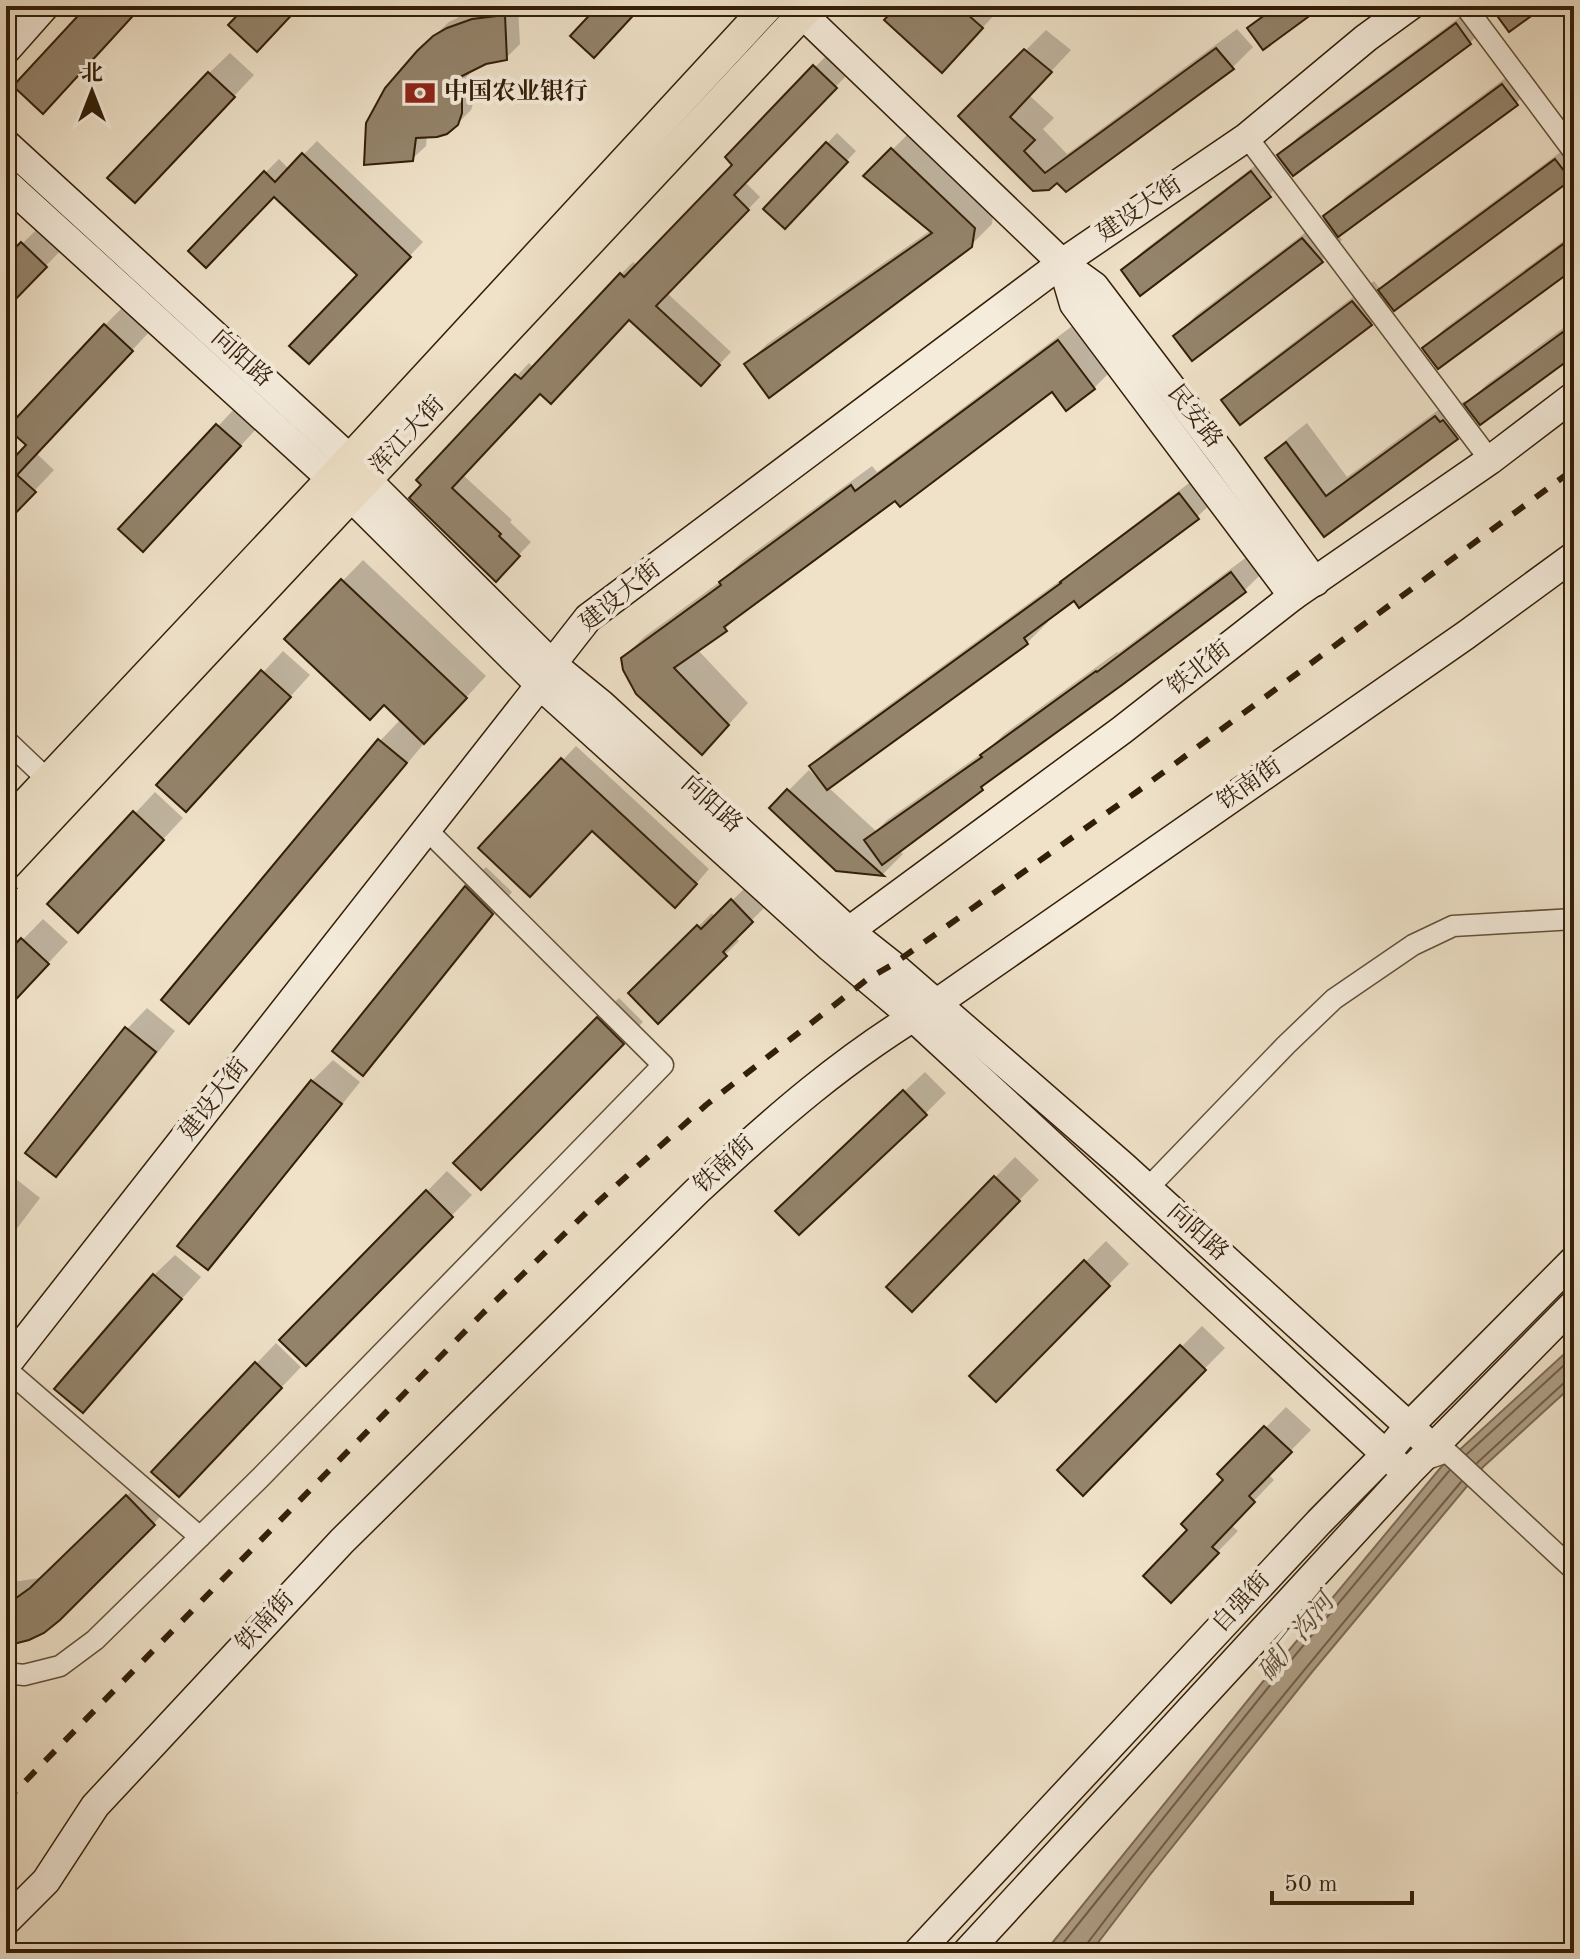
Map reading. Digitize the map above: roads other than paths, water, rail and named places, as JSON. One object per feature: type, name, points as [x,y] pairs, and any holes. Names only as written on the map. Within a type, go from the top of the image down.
[{"type":"main road","points":[[6,50],[45,6]]},
{"type":"main road","name":"浑江大街","points":[[6,865],[768,6]]},
{"type":"main road","name":"建设大街","points":[[6,1367],[427,830],[588,618],[1062,263],[1247,137],[1366,38],[1410,6]]},
{"type":"main road","name":"浑江大街","points":[[6,825],[349,478],[802,9]]},
{"type":"main road","name":"民安路","points":[[802,9],[1062,263],[1094,286],[1224,457],[1304,589]]},
{"type":"main road","name":"向阳路","points":[[6,144],[546,675],[601,704],[840,939],[1148,1188],[1409,1426],[1427,1459]]},
{"type":"main road","name":"向阳路","points":[[6,183],[349,478]]},
{"type":"main road","name":"铁北街","points":[[840,939],[1122,730],[1304,589],[1490,460],[1574,396]]},
{"type":"main road","name":"铁南街","points":[[6,1921],[46,1881],[95,1806],[342,1541],[749,1142],[802,1096],[1466,635],[1574,556]]},
{"type":"main road","name":"向阳路","points":[[925,1010],[1385,1455],[1427,1459]]},
{"type":"main road","name":"自强街","points":[[917,1953],[1409,1426],[1574,1260]]},
{"type":"main road","name":"自强街","points":[[966,1953],[1574,1304]]},
{"type":"street","points":[[1465,6],[1566,125],[1574,152]]},
{"type":"street","points":[[1247,137],[1490,460]]},
{"type":"street","points":[[6,740],[48,780]]},
{"type":"street","points":[[6,1673],[24,1675],[60,1666],[95,1640],[281,1456],[663,1065],[427,830]]},
{"type":"street","points":[[1148,1188],[1334,999],[1413,945],[1453,926],[1574,919]]},
{"type":"street","points":[[6,1367],[200,1537]]},
{"type":"street","points":[[1427,1459],[1478,1482],[1574,1570]]},
{"type":"water","name":"碱厂沟河","points":[[1574,1345],[1574,1384],[1483,1467],[1312,1672],[1090,1953],[1044,1953],[1442,1466]]},
{"type":"railway","points":[[6,1801],[483,1313],[590,1209],[706,1105],[869,978],[892,965],[1138,791],[1574,469]]},
{"type":"place","name":"中国农业银行","points":[[420,93]]}]
